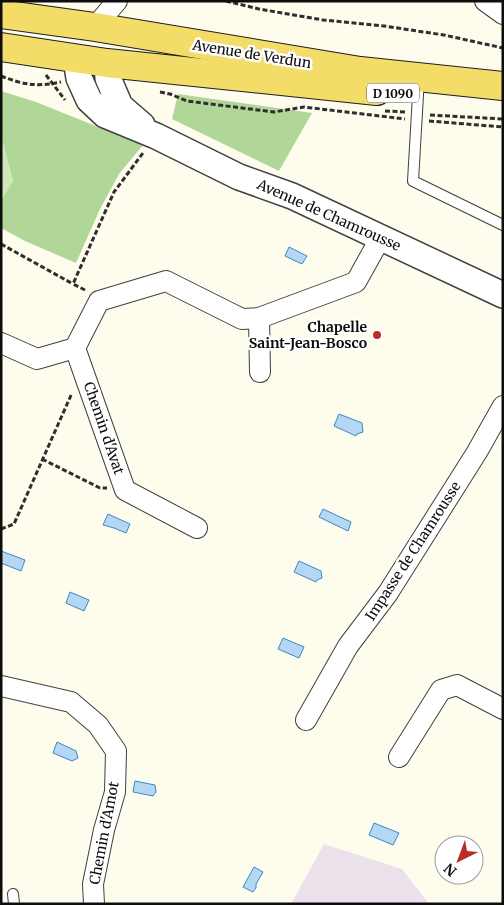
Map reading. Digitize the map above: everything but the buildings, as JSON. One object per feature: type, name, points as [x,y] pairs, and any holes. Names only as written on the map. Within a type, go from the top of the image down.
[{"type":"main road","name":"Avenue de Verdun","points":[[1,14],[360,72],[418,98]]},
{"type":"main road","points":[[76,59],[105,30]]},
{"type":"main road","points":[[105,30],[108,64]]},
{"type":"main road","name":"Avenue de Verdun","points":[[1,47],[108,64],[418,98],[498,85]]},
{"type":"street","points":[[105,30],[118,1]]},
{"type":"street","points":[[486,1],[503,14]]},
{"type":"street","name":"Avenue de Chamrousse","points":[[76,59],[79,78],[89,100],[105,115],[156,136],[239,177],[292,196],[503,294]]},
{"type":"street","name":"Avenue de Chamrousse","points":[[108,64],[108,78],[120,106],[156,136]]},
{"type":"street","points":[[1,343],[37,359],[75,348],[99,302],[166,281],[242,319],[259,318],[356,282],[381,237]]},
{"type":"street","points":[[259,318],[260,372]]},
{"type":"street","name":"Chemin d'Avat","points":[[75,348],[125,490],[196,528]]},
{"type":"street","name":"Impasse de Chamrousse","points":[[306,720],[348,646],[388,593],[477,452],[503,406]]},
{"type":"street","points":[[399,757],[441,690],[458,685],[503,709]]},
{"type":"street","name":"Chemin d'Amot","points":[[1,686],[72,702],[98,725],[116,751],[115,792],[104,830],[93,884],[94,904]]},
{"type":"lane","points":[[418,98],[413,181],[503,225]]},
{"type":"path","points":[[226,1],[259,9],[323,20],[384,26],[444,35],[503,48]]},
{"type":"path","points":[[1,76],[23,85],[52,84]]},
{"type":"path","points":[[152,91],[170,94],[187,101],[274,112],[304,107],[418,98],[503,127]]},
{"type":"path","points":[[73,284],[114,192],[156,136]]},
{"type":"path","points":[[1,244],[106,300]]},
{"type":"path","points":[[1,529],[14,524],[83,370]]},
{"type":"path","points":[[42,460],[100,488],[125,490]]},
{"type":"shaded area","points":[[324,844],[402,869],[429,904],[291,904]]},
{"type":"green space","points":[[1,91],[36,102],[143,145],[119,174],[100,209],[76,263],[25,241],[1,228],[1,201],[13,181],[1,136]]},
{"type":"green space","points":[[178,94],[312,113],[279,171],[172,119]]},
{"type":"green space","points":[[1,136],[13,182],[1,201]]},
{"type":"water","points":[[289,247],[307,256],[302,264],[285,256]]},
{"type":"water","points":[[339,414],[362,423],[363,432],[356,436],[334,426]]},
{"type":"water","points":[[323,509],[351,522],[348,531],[319,517]]},
{"type":"water","points":[[108,514],[130,524],[126,533],[103,525]]},
{"type":"water","points":[[1,551],[25,560],[21,571],[1,563]]},
{"type":"water","points":[[299,561],[321,571],[322,578],[316,582],[294,572]]},
{"type":"water","points":[[70,592],[89,600],[84,611],[66,603]]},
{"type":"water","points":[[283,638],[304,647],[299,658],[278,649]]},
{"type":"water","points":[[57,742],[76,751],[78,758],[72,761],[53,753]]},
{"type":"water","points":[[135,781],[155,785],[156,792],[153,796],[133,792]]},
{"type":"water","points":[[374,823],[399,833],[393,845],[369,835]]},
{"type":"water","points":[[254,867],[263,872],[253,892],[243,887]]},
{"type":"place","name":"Chapelle Saint-Jean-Bosco","points":[[377,335]]}]
